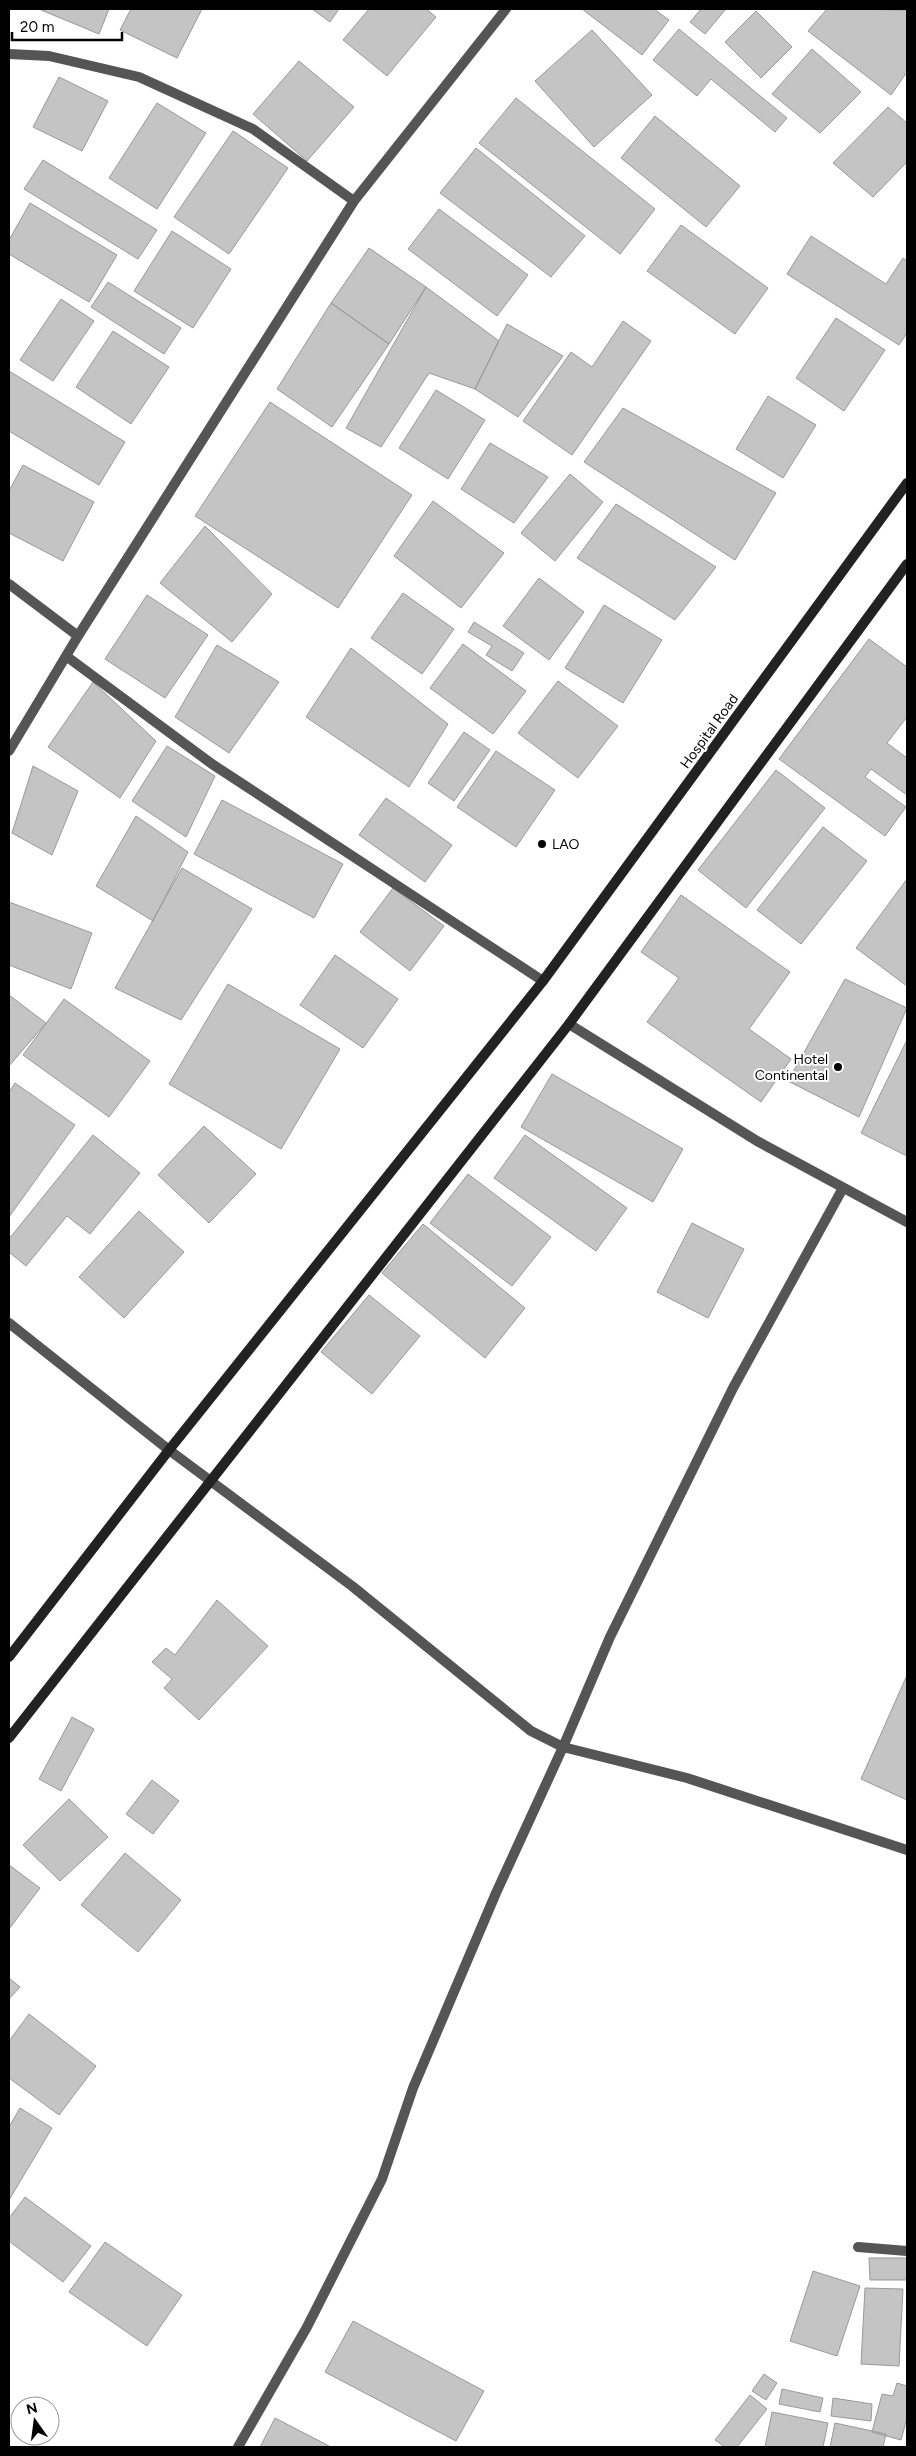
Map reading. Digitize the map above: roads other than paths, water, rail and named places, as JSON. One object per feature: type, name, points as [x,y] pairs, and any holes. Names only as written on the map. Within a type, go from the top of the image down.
[{"type":"street","points":[[9,751],[78,636],[354,201],[506,9]]},
{"type":"street","points":[[9,54],[49,56],[139,77],[253,129],[354,201]]},
{"type":"street","name":"Hospital Road","points":[[9,1657],[169,1450],[543,981],[907,482]]},
{"type":"street","points":[[9,1738],[569,1024],[907,564]]},
{"type":"street","points":[[9,584],[78,636]]},
{"type":"street","points":[[66,656],[212,764],[543,981]]},
{"type":"street","points":[[569,1024],[757,1141],[907,1222]]},
{"type":"street","points":[[238,2447],[306,2327],[382,2179],[413,2088],[496,1893],[563,1747],[610,1637],[734,1388],[843,1188]]},
{"type":"street","points":[[9,1323],[169,1450],[352,1586],[532,1731],[563,1747],[687,1778],[907,1850]]},
{"type":"street","points":[[858,2247],[907,2251]]},
{"type":"place","name":"LAO","points":[[542,844]]},
{"type":"place","name":"Hotel Continental","points":[[838,1067]]}]
